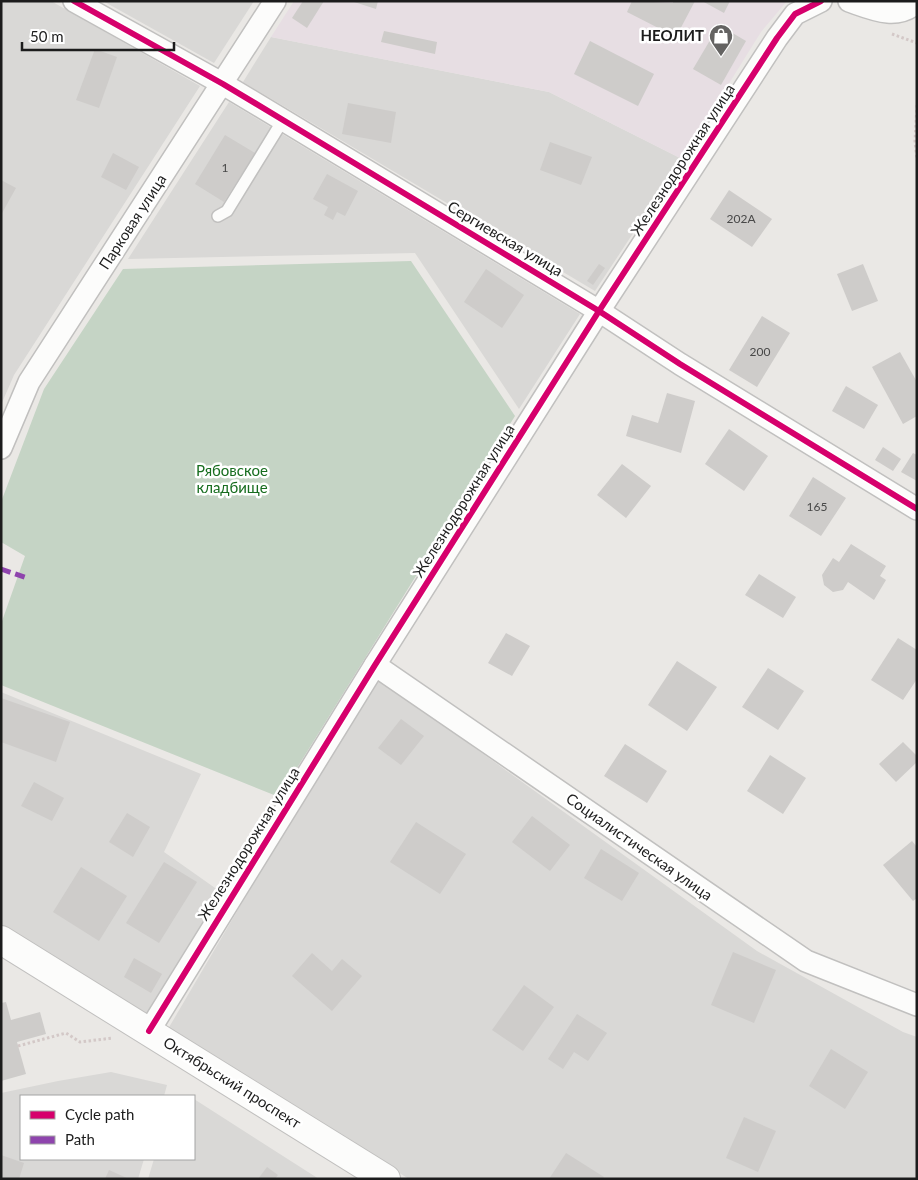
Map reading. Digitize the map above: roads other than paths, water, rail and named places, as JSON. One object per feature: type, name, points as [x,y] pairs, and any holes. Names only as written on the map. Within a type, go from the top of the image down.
[{"type":"street","name":"Сергиевская улица","points":[[74,1],[223,84],[600,311],[689,370],[917,509]]},
{"type":"street","name":"Парковая улица","points":[[1,448],[29,382],[275,1]]},
{"type":"street","name":"Железнодорожная улица","points":[[149,1031],[375,665],[600,311],[777,38],[796,14],[821,1]]},
{"type":"street","points":[[849,1],[884,12],[898,13],[910,9],[917,2]]},
{"type":"street","name":"Социалистическая улица","points":[[375,665],[806,961],[917,1005]]},
{"type":"street","name":"Октябрьский проспект","points":[[1,940],[386,1179]]},
{"type":"lane","points":[[218,216],[227,211],[283,120]]},
{"type":"place","name":"НЕОЛИТ","points":[[721,57]]},
{"type":"park label","name":"Рябовское кладбище","points":[[232,480]]}]
